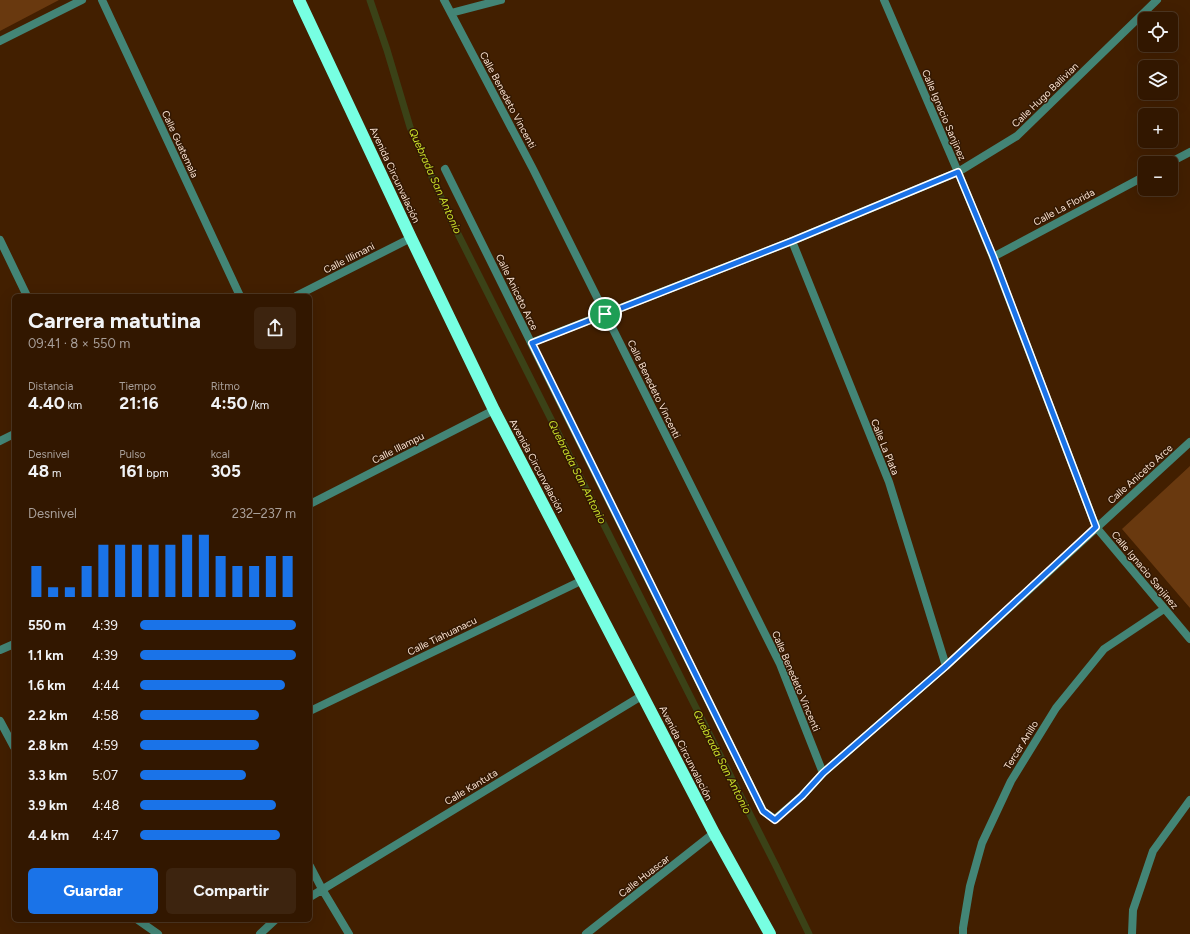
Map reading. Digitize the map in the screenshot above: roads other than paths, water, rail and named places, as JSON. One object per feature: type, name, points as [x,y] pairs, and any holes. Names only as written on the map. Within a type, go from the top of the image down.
[{"type":"highway","name":"Avenida Circunvalación","points":[[299,0],[494,410],[714,833],[770,934]]},
{"type":"street","points":[[0,41],[82,0]]},
{"type":"street","name":"Calle Guatemala","points":[[102,0],[239,294]]},
{"type":"street","name":"Calle Benedeto Vincenti","points":[[444,0],[533,169],[780,664],[823,773]]},
{"type":"street","points":[[451,13],[501,0]]},
{"type":"street","name":"Calle Ignacio Sanjinez","points":[[884,0],[993,256],[1096,527],[1190,639]]},
{"type":"street","name":"Calle Hugo Ballivian","points":[[532,343],[792,241],[958,172],[1017,136],[1156,0]]},
{"type":"street","points":[[1178,158],[1190,152]]},
{"type":"street","name":"Calle Aniceto Arce","points":[[445,169],[763,811],[775,820],[802,796],[823,773],[946,666],[1190,442]]},
{"type":"street","name":"Calle La Florida","points":[[993,256],[1138,180]]},
{"type":"street","name":"Calle Illimani","points":[[300,294],[411,238]]},
{"type":"street","points":[[0,240],[25,294]]},
{"type":"street","name":"Calle La Plata","points":[[792,241],[888,482],[946,666]]},
{"type":"street","name":"Calle Illampu","points":[[312,503],[494,410]]},
{"type":"street","points":[[0,441],[12,435]]},
{"type":"street","name":"Calle Tiahuanacu","points":[[312,710],[583,580]]},
{"type":"street","name":"Tercer Anillo","points":[[963,934],[970,886],[982,843],[1011,781],[1056,708],[1104,649],[1164,608]]},
{"type":"street","points":[[0,650],[12,645]]},
{"type":"street","name":"Calle Kantuta","points":[[312,896],[643,695]]},
{"type":"street","points":[[0,721],[12,742]]},
{"type":"street","points":[[1132,934],[1133,910],[1153,851],[1190,800]]},
{"type":"street","name":"Calle Huascar","points":[[586,934],[714,833]]},
{"type":"street","points":[[312,870],[322,890],[349,934]]},
{"type":"street","points":[[141,922],[158,934]]},
{"type":"street","points":[[260,934],[273,922]]},
{"type":"waterway","name":"Quebrada San Antonio","points":[[370,0],[410,127],[451,220],[809,934]]}]
